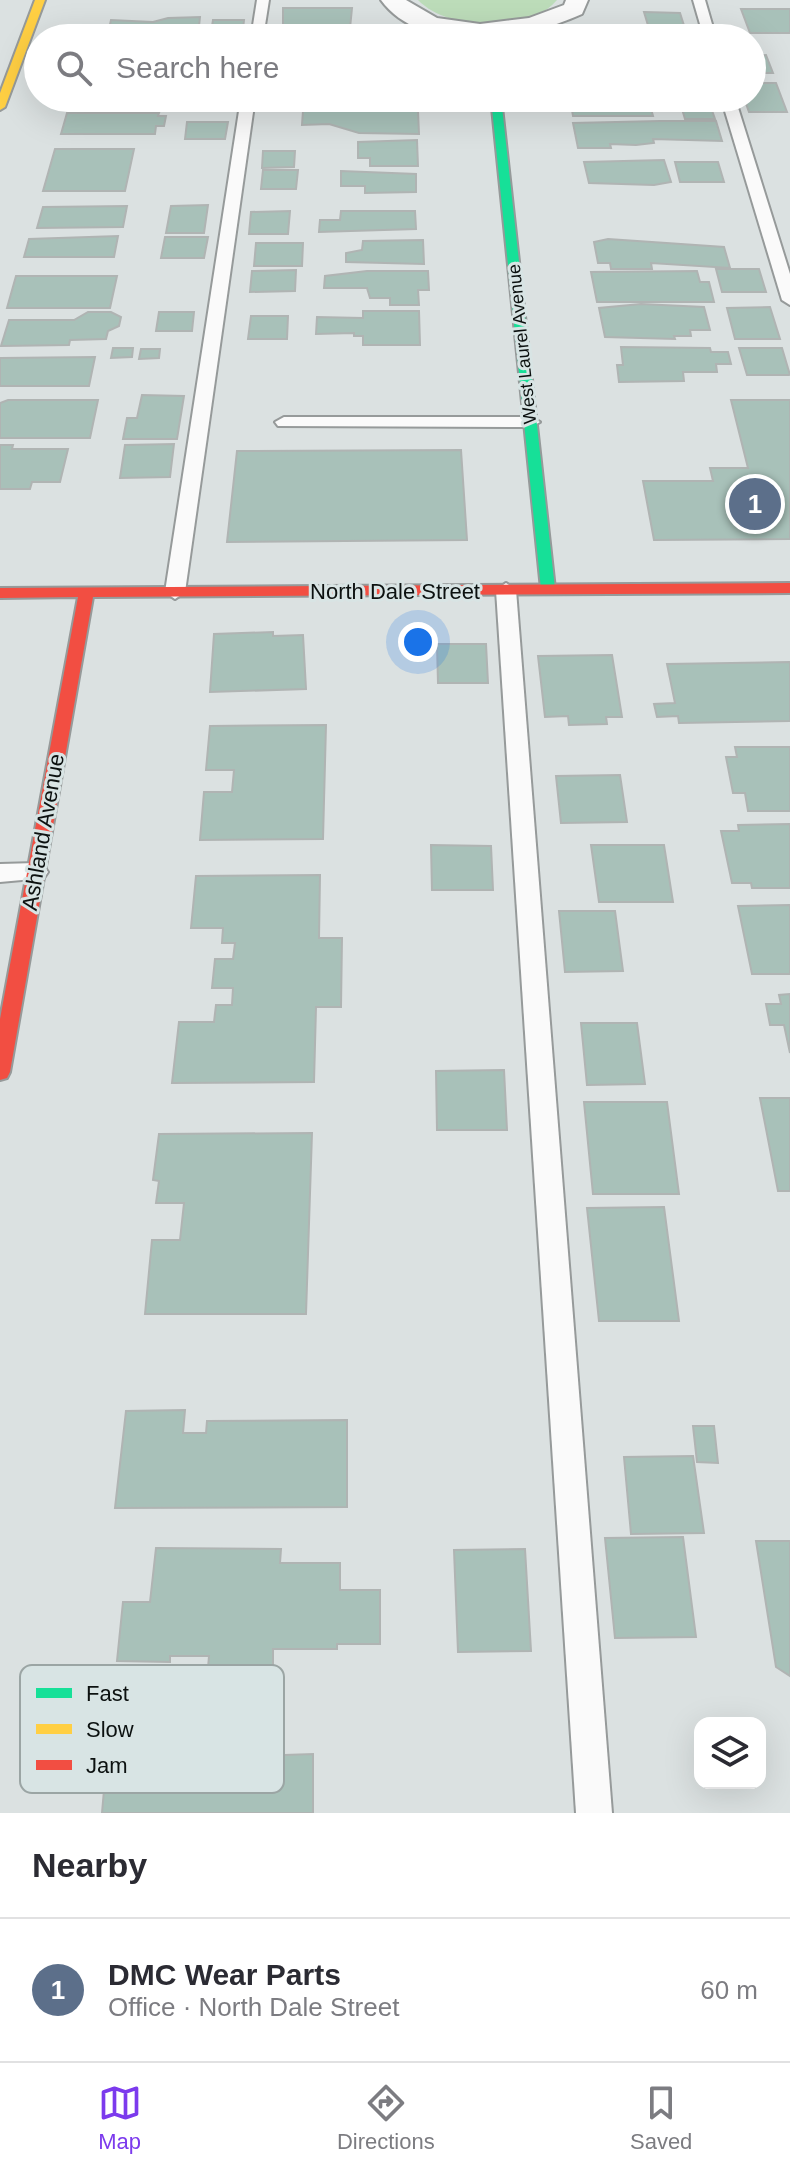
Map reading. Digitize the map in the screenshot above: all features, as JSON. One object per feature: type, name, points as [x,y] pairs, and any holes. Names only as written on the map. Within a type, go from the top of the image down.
[{"type":"street","points":[[31,24],[40,0]]},
{"type":"street","points":[[392,0],[402,13],[431,24]]},
{"type":"street","points":[[541,24],[574,9],[577,0]]},
{"type":"street","points":[[0,107],[24,44]]},
{"type":"street","name":"West Laurel Avenue","points":[[498,112],[548,589]]},
{"type":"street","name":"North Dale Street","points":[[0,593],[790,588]]},
{"type":"street","name":"Ashland Avenue","points":[[0,1072],[86,592]]},
{"type":"lane","points":[[259,24],[263,0]]},
{"type":"lane","points":[[699,0],[706,24]]},
{"type":"lane","points":[[0,56],[20,55]]},
{"type":"lane","points":[[175,592],[246,112]]},
{"type":"lane","points":[[732,112],[790,300]]},
{"type":"lane","points":[[284,422],[531,422]]},
{"type":"lane","points":[[506,590],[594,1813]]},
{"type":"lane","points":[[0,873],[36,872]]},
{"type":"green space","points":[[418,0],[557,0],[528,19],[488,24],[448,18]]},
{"type":"building","points":[[283,8],[352,8],[350,24],[283,24]]},
{"type":"building","points":[[741,9],[790,9],[790,33],[766,33],[766,24],[747,24]]},
{"type":"building","points":[[644,12],[680,13],[684,24],[648,24]]},
{"type":"building","points":[[200,17],[199,24],[110,24],[111,20],[153,22]]},
{"type":"building","points":[[213,20],[244,20],[244,24],[212,24]]},
{"type":"building","points":[[766,55],[773,73],[766,73]]},
{"type":"building","points":[[766,83],[776,83],[787,112],[766,112]]},
{"type":"building","points":[[303,112],[418,112],[419,134],[359,133],[329,124],[302,125]]},
{"type":"building","points":[[572,112],[652,112],[653,116],[573,116]]},
{"type":"building","points":[[683,112],[713,112],[715,119],[685,119]]},
{"type":"building","points":[[67,113],[159,113],[158,116],[166,116],[164,126],[156,126],[155,134],[61,134]]},
{"type":"building","points":[[716,121],[722,141],[653,139],[654,143],[578,148],[573,123]]},
{"type":"building","points":[[187,122],[228,122],[225,139],[185,139]]},
{"type":"building","points":[[417,140],[418,166],[370,166],[370,158],[358,158],[358,142]]},
{"type":"building","points":[[55,149],[134,149],[125,191],[43,191]]},
{"type":"building","points":[[263,151],[295,151],[294,167],[262,168]]},
{"type":"building","points":[[664,160],[671,182],[654,185],[589,183],[584,162]]},
{"type":"building","points":[[675,162],[718,162],[724,182],[680,182]]},
{"type":"building","points":[[263,170],[298,170],[296,189],[261,189]]},
{"type":"building","points":[[341,171],[416,174],[416,192],[365,193],[365,186],[341,186]]},
{"type":"building","points":[[208,205],[204,233],[166,233],[171,206]]},
{"type":"building","points":[[127,206],[123,227],[37,228],[43,207]]},
{"type":"building","points":[[290,211],[288,234],[249,234],[251,212]]},
{"type":"building","points":[[341,211],[415,211],[416,229],[319,232],[320,220],[340,220]]},
{"type":"building","points":[[118,236],[114,257],[24,257],[29,239]]},
{"type":"building","points":[[165,237],[208,237],[204,258],[161,258]]},
{"type":"building","points":[[608,239],[724,247],[730,268],[651,263],[652,269],[611,269],[610,263],[598,263],[594,242]]},
{"type":"building","points":[[423,240],[424,264],[346,262],[346,253],[362,250],[363,241]]},
{"type":"building","points":[[256,243],[303,243],[302,266],[254,266]]},
{"type":"building","points":[[716,269],[759,269],[766,292],[722,292]]},
{"type":"building","points":[[296,270],[295,291],[250,292],[252,271]]},
{"type":"building","points":[[367,271],[428,271],[429,290],[418,290],[419,305],[390,305],[390,298],[370,298],[367,288],[324,288],[325,276]]},
{"type":"building","points":[[697,271],[700,282],[709,282],[714,302],[597,302],[591,272]]},
{"type":"building","points":[[16,276],[117,276],[110,308],[7,308]]},
{"type":"building","points":[[641,304],[704,307],[710,330],[690,330],[691,336],[674,336],[675,339],[605,337],[599,308]]},
{"type":"building","points":[[770,307],[780,339],[735,339],[727,308]]},
{"type":"building","points":[[363,311],[419,311],[420,345],[363,345],[363,336],[354,336],[354,333],[316,334],[317,317],[363,318]]},
{"type":"building","points":[[88,312],[111,312],[121,317],[119,326],[108,331],[106,339],[70,340],[69,345],[1,346],[9,320],[74,320]]},
{"type":"building","points":[[159,312],[194,312],[192,331],[156,331]]},
{"type":"building","points":[[251,316],[288,316],[287,339],[248,339]]},
{"type":"building","points":[[621,347],[710,348],[711,352],[728,352],[731,364],[716,364],[717,372],[683,372],[684,381],[619,382],[617,365],[623,365]]},
{"type":"building","points":[[113,348],[133,348],[132,357],[111,358]]},
{"type":"building","points":[[739,348],[782,348],[790,375],[747,375]]},
{"type":"building","points":[[141,349],[160,349],[159,358],[139,359]]},
{"type":"building","points":[[95,357],[89,386],[0,386],[0,358]]},
{"type":"building","points":[[142,395],[184,396],[177,439],[123,439],[127,418],[137,418]]},
{"type":"building","points":[[8,400],[98,400],[90,438],[0,438],[0,403]]},
{"type":"building","points":[[731,400],[790,400],[790,539],[654,540],[643,481],[713,481],[710,468],[748,468]]},
{"type":"building","points":[[174,444],[170,477],[120,478],[125,445]]},
{"type":"building","points":[[0,445],[13,445],[12,449],[68,449],[60,482],[32,482],[30,489],[0,489]]},
{"type":"building","points":[[461,450],[467,540],[227,542],[237,451]]},
{"type":"building","points":[[273,632],[273,636],[303,635],[306,689],[210,692],[214,634]]},
{"type":"building","points":[[437,644],[486,644],[488,683],[438,683]]},
{"type":"building","points":[[612,655],[622,717],[606,717],[607,724],[569,725],[568,716],[545,717],[538,656]]},
{"type":"building","points":[[790,662],[790,721],[679,723],[678,716],[657,717],[654,704],[675,703],[667,664]]},
{"type":"building","points":[[326,725],[323,839],[200,840],[204,792],[232,792],[234,770],[206,770],[210,726]]},
{"type":"building","points":[[735,747],[790,747],[790,811],[748,811],[745,793],[733,793],[726,757],[737,757]]},
{"type":"building","points":[[620,775],[627,822],[561,823],[556,776]]},
{"type":"building","points":[[790,824],[790,888],[752,888],[751,883],[732,883],[721,831],[739,831],[738,825]]},
{"type":"building","points":[[431,845],[491,846],[493,890],[432,890]]},
{"type":"building","points":[[591,845],[664,845],[673,902],[599,902]]},
{"type":"building","points":[[320,875],[319,938],[342,938],[341,1007],[316,1007],[314,1082],[172,1083],[179,1022],[214,1022],[216,1005],[232,1005],[233,988],[212,988],[215,959],[233,959],[235,943],[222,943],[223,928],[191,928],[196,876]]},
{"type":"building","points":[[790,905],[790,974],[752,974],[738,906]]},
{"type":"building","points":[[559,911],[615,911],[623,971],[565,972]]},
{"type":"building","points":[[790,994],[790,1053],[784,1025],[770,1025],[766,1004],[781,1004],[779,995]]},
{"type":"building","points":[[581,1023],[637,1023],[645,1084],[587,1085]]},
{"type":"building","points":[[504,1070],[507,1130],[437,1130],[436,1071]]},
{"type":"building","points":[[760,1098],[790,1098],[790,1191],[778,1191]]},
{"type":"building","points":[[584,1102],[667,1102],[679,1194],[593,1194]]},
{"type":"building","points":[[312,1133],[306,1314],[145,1314],[152,1240],[180,1240],[184,1203],[156,1203],[159,1181],[153,1180],[159,1134]]},
{"type":"building","points":[[664,1207],[679,1321],[599,1321],[587,1208]]},
{"type":"building","points":[[185,1410],[183,1433],[206,1433],[207,1421],[347,1420],[347,1507],[115,1508],[126,1411]]},
{"type":"building","points":[[693,1426],[714,1426],[718,1463],[697,1462]]},
{"type":"building","points":[[693,1456],[704,1533],[631,1534],[624,1457]]},
{"type":"building","points":[[683,1537],[696,1637],[615,1638],[605,1538]]},
{"type":"building","points":[[756,1541],[790,1541],[790,1676],[776,1667]]},
{"type":"building","points":[[156,1548],[281,1549],[280,1563],[340,1563],[340,1590],[380,1590],[380,1644],[337,1644],[337,1649],[273,1649],[273,1665],[208,1665],[209,1656],[170,1656],[170,1662],[117,1661],[123,1602],[150,1602]]},
{"type":"building","points":[[525,1549],[531,1651],[458,1652],[454,1550]]},
{"type":"building","points":[[313,1754],[313,1813],[102,1813],[104,1793],[284,1793],[284,1755]]},
{"type":"traffic: fast","points":[[497,112],[548,589]]},
{"type":"traffic: slow","points":[[31,24],[40,0]]},
{"type":"traffic: slow","points":[[0,107],[24,43]]},
{"type":"traffic: jam","points":[[0,593],[790,588]]},
{"type":"traffic: jam","points":[[0,1072],[86,592]]},
{"type":"place","name":"DMC Wear Parts","points":[[755,504]]}]
